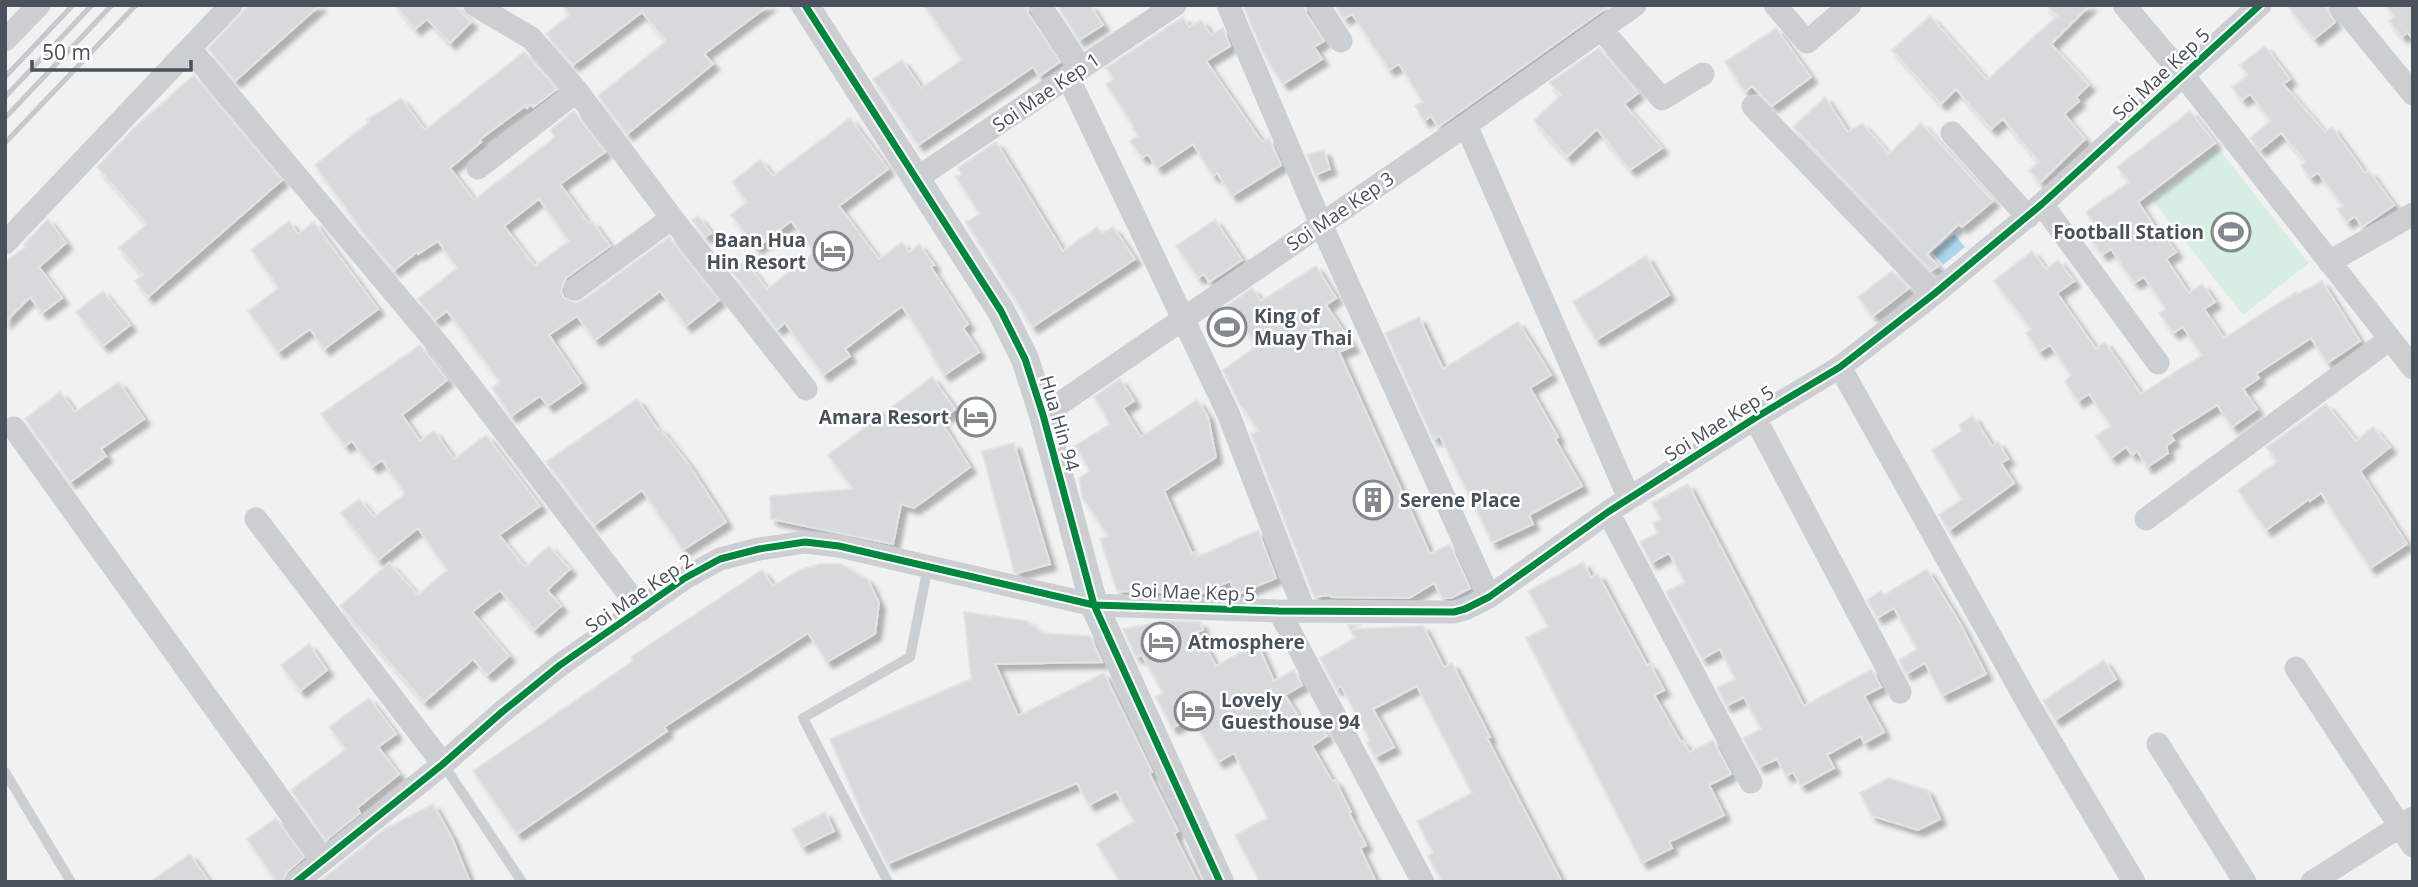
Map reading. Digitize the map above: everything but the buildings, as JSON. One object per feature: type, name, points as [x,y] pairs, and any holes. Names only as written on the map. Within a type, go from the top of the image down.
[{"type":"street","points":[[5,40],[39,5]]},
{"type":"street","points":[[5,243],[231,5]]},
{"type":"street","points":[[475,5],[531,38],[577,91],[806,389]]},
{"type":"street","name":"Hua Hin 94","points":[[805,5],[1002,312],[1025,359],[1044,415],[1094,605],[1220,882]]},
{"type":"street","points":[[1040,5],[1074,72],[1182,319],[1228,413],[1304,610]]},
{"type":"street","points":[[1228,5],[1321,224],[1489,597]]},
{"type":"street","points":[[1318,5],[1341,41]]},
{"type":"street","name":"Soi Mae Kep 3","points":[[1044,415],[1466,125],[1635,5]]},
{"type":"street","points":[[1775,5],[1807,42],[1850,5]]},
{"type":"street","points":[[2124,5],[2183,75],[2413,368]]},
{"type":"street","name":"Soi Mae Kep 5","points":[[1094,605],[1279,611],[1454,612],[1489,597],[1629,498],[1840,367],[2035,211],[2260,5]]},
{"type":"street","points":[[2340,5],[2413,94]]},
{"type":"street","name":"Soi Mae Kep 1","points":[[917,178],[1167,7]]},
{"type":"street","points":[[1601,29],[1662,99],[1703,74]]},
{"type":"street","points":[[190,48],[445,354],[641,610]]},
{"type":"street","points":[[478,168],[577,91]]},
{"type":"street","points":[[1753,106],[1934,294]]},
{"type":"street","points":[[1466,125],[1629,498]]},
{"type":"street","points":[[1952,133],[2035,211],[2158,363]]},
{"type":"street","points":[[2329,262],[2413,214]]},
{"type":"street","points":[[575,289],[672,218]]},
{"type":"street","points":[[2146,519],[2390,339]]},
{"type":"street","points":[[1840,367],[2030,707],[2134,882]]},
{"type":"street","points":[[1755,418],[1900,692]]},
{"type":"street","points":[[14,428],[323,859]]},
{"type":"street","points":[[1608,512],[1751,782]]},
{"type":"street","points":[[256,519],[443,764]]},
{"type":"street","name":"Soi Mae Kep 2","points":[[296,882],[443,764],[560,665],[685,578],[720,559],[759,549],[805,542],[839,546],[1094,605]]},
{"type":"street","points":[[1279,611],[1423,882]]},
{"type":"street","points":[[2295,668],[2406,822],[2413,846]]},
{"type":"street","points":[[2158,744],[2245,882]]},
{"type":"street","points":[[2312,882],[2406,822]]},
{"type":"lane","points":[[888,882],[803,718],[910,657],[928,566]]},
{"type":"lane","points":[[443,764],[522,882]]},
{"type":"lane","points":[[5,772],[71,882]]},
{"type":"green space","name":"Football Station","points":[[2219,149],[2309,263],[2243,315],[2153,201]]},
{"type":"water","points":[[1954,234],[1965,247],[1943,265],[1932,252]]},
{"type":"railway","points":[[5,77],[73,5]]},
{"type":"railway","points":[[5,97],[92,5]]},
{"type":"railway","points":[[5,118],[112,5]]},
{"type":"railway","points":[[5,143],[136,5]]},
{"type":"cycle path","points":[[805,5],[1001,311],[1025,359],[1043,415],[1094,605],[1220,882]]},
{"type":"cycle path","points":[[296,882],[443,764],[560,665],[685,578],[720,559],[759,549],[805,542],[839,546],[1094,605],[1279,611],[1454,612],[1465,609],[1489,597],[1608,512],[1840,367],[1934,294],[2042,204],[2260,5]]},
{"type":"place","name":"Football Station","points":[[2231,232]]},
{"type":"place","name":"Baan Hua Hin Resort","points":[[833,251]]},
{"type":"place","name":"King of Muay Thai","points":[[1227,327]]},
{"type":"place","name":"Amara Resort","points":[[976,417]]},
{"type":"place","name":"Serene Place","points":[[1373,500]]},
{"type":"place","name":"Atmosphere","points":[[1161,642]]},
{"type":"place","name":"Lovely Guesthouse 94","points":[[1194,711]]}]
